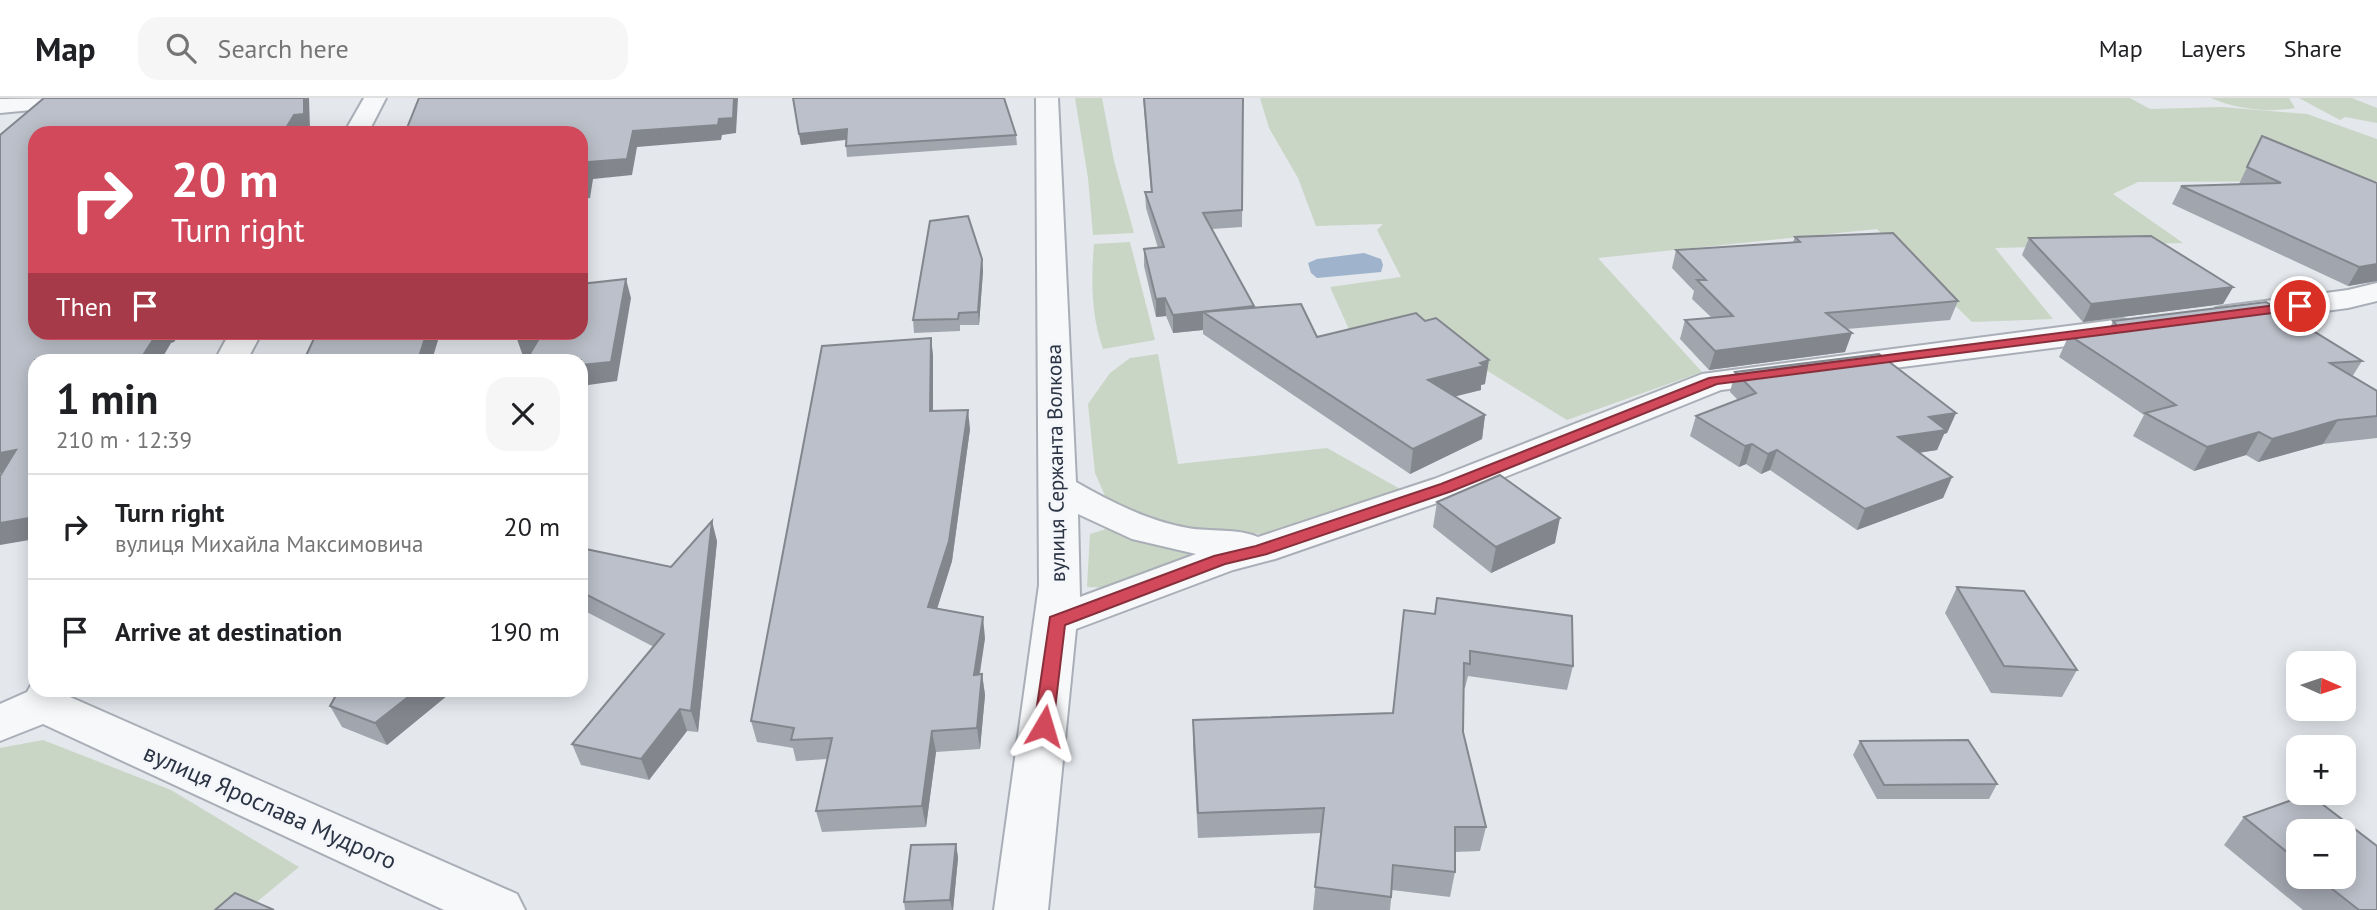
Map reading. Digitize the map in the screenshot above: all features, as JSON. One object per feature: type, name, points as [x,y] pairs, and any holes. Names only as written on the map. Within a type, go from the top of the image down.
[{"type":"street","points":[[0,106],[84,98]]},
{"type":"street","points":[[360,126],[375,98]]},
{"type":"street","name":"вулиця Сержанта Волкова","points":[[1021,910],[1060,585],[1047,98]]},
{"type":"street","points":[[2191,320],[2348,299],[2377,292]]},
{"type":"street","points":[[1056,621],[1220,560],[1277,545],[1447,487],[1714,381],[2150,325]]},
{"type":"street","points":[[1057,487],[1131,527],[1159,536],[1210,544],[1277,545]]},
{"type":"street","name":"вулиця Ярослава Мудрого","points":[[31,706],[498,910]]},
{"type":"green space","points":[[1075,98],[1102,98],[1114,161],[1134,233],[1093,235],[1088,178]]},
{"type":"green space","points":[[1260,98],[2130,98],[2150,109],[2222,107],[2307,114],[2377,139],[2377,181],[2138,182],[2113,194],[2183,243],[1995,248],[2053,319],[1972,322],[1877,229],[1598,258],[1702,372],[1567,420],[1436,339],[1352,336],[1330,287],[1401,277],[1377,230],[1383,224],[1316,226],[1298,178],[1269,128]]},
{"type":"green space","points":[[2211,98],[2289,98],[2295,108],[2252,109]]},
{"type":"green space","points":[[2299,98],[2352,98],[2377,108],[2377,123],[2345,117],[2340,120]]},
{"type":"green space","points":[[1130,242],[1155,340],[1103,349],[1093,297],[1094,244]]},
{"type":"green space","points":[[1158,354],[1178,464],[1327,448],[1402,490],[1270,534],[1187,532],[1148,520],[1106,498],[1095,473],[1088,404],[1110,373],[1130,358]]},
{"type":"green space","points":[[1106,529],[1211,555],[1113,588],[1087,587],[1090,534]]},
{"type":"green space","points":[[43,740],[171,790],[299,867],[247,910],[0,910],[0,748]]},
{"type":"water","points":[[1364,253],[1381,259],[1381,272],[1317,278],[1311,273],[1308,263],[1317,259]]},
{"type":"building","points":[[44,98],[304,98],[304,114],[294,115],[287,126],[28,126],[28,340],[153,340],[144,354],[28,354],[28,518],[0,523],[0,476],[16,450],[0,453],[0,135]]},
{"type":"building","points":[[419,98],[734,98],[733,118],[719,119],[718,125],[633,131],[627,159],[589,162],[588,167],[588,126],[408,126]]},
{"type":"building","points":[[793,98],[1004,98],[1016,135],[846,146],[847,129],[799,134]]},
{"type":"building","points":[[1144,98],[1243,98],[1242,210],[1203,213],[1254,306],[1173,315],[1165,298],[1156,299],[1144,249],[1164,247],[1145,192],[1152,192]]},
{"type":"building","points":[[2262,136],[2377,183],[2377,264],[2359,267],[2181,186],[2281,183],[2247,167]]},
{"type":"building","points":[[968,216],[982,259],[978,312],[959,313],[958,319],[913,320],[930,221]]},
{"type":"building","points":[[1893,233],[1958,301],[1826,313],[1852,333],[1715,351],[1685,320],[1733,316],[1697,280],[1706,280],[1676,250],[1800,242],[1795,237]]},
{"type":"building","points":[[2151,236],[2233,287],[2091,304],[2029,238]]},
{"type":"building","points":[[626,279],[611,362],[588,364],[588,354],[530,354],[538,340],[588,340],[588,283]]},
{"type":"building","points":[[2266,302],[2362,361],[2330,363],[2377,391],[2377,416],[2338,420],[2272,439],[2259,432],[2207,447],[2145,413],[2176,405],[2069,335],[2119,328],[2113,321]]},
{"type":"building","points":[[1301,304],[1317,337],[1416,313],[1425,321],[1436,318],[1489,360],[1480,363],[1484,366],[1428,380],[1485,415],[1413,449],[1203,312]]},
{"type":"building","points":[[931,338],[930,411],[968,410],[949,541],[928,607],[983,617],[974,675],[982,674],[977,728],[932,731],[922,806],[816,811],[832,738],[791,740],[794,728],[751,721],[822,346]]},
{"type":"building","points":[[313,340],[424,340],[420,354],[307,354]]},
{"type":"building","points":[[1879,354],[1956,413],[1929,417],[1946,430],[1898,437],[1952,477],[1865,509],[1777,450],[1768,454],[1752,444],[1745,446],[1696,416],[1756,393],[1735,372]]},
{"type":"building","points":[[1500,475],[1560,518],[1496,547],[1437,502]]},
{"type":"building","points":[[712,521],[691,711],[680,709],[641,759],[572,744],[664,634],[588,596],[588,549],[671,567]]},
{"type":"building","points":[[1957,587],[2024,591],[2077,670],[2004,666]]},
{"type":"building","points":[[1437,598],[1572,616],[1573,666],[1470,651],[1470,664],[1464,663],[1463,732],[1486,827],[1455,827],[1455,872],[1393,865],[1391,897],[1315,887],[1324,808],[1198,813],[1193,720],[1393,713],[1404,610],[1435,614]]},
{"type":"building","points":[[335,697],[408,697],[375,723],[330,706]]},
{"type":"building","points":[[1968,740],[1997,784],[1884,785],[1860,741]]},
{"type":"building","points":[[2286,802],[2286,805],[2323,805],[2342,819],[2286,819],[2286,851],[2244,817]]},
{"type":"building","points":[[2356,830],[2377,846],[2377,910],[2359,910],[2332,889],[2356,889]]},
{"type":"building","points":[[956,844],[950,900],[904,902],[911,845]]},
{"type":"building","points":[[235,893],[274,910],[215,910]]},
{"type":"route","points":[[1044,726],[1056,621],[1220,560],[1261,550],[1447,487],[1714,381],[2300,306]]}]
